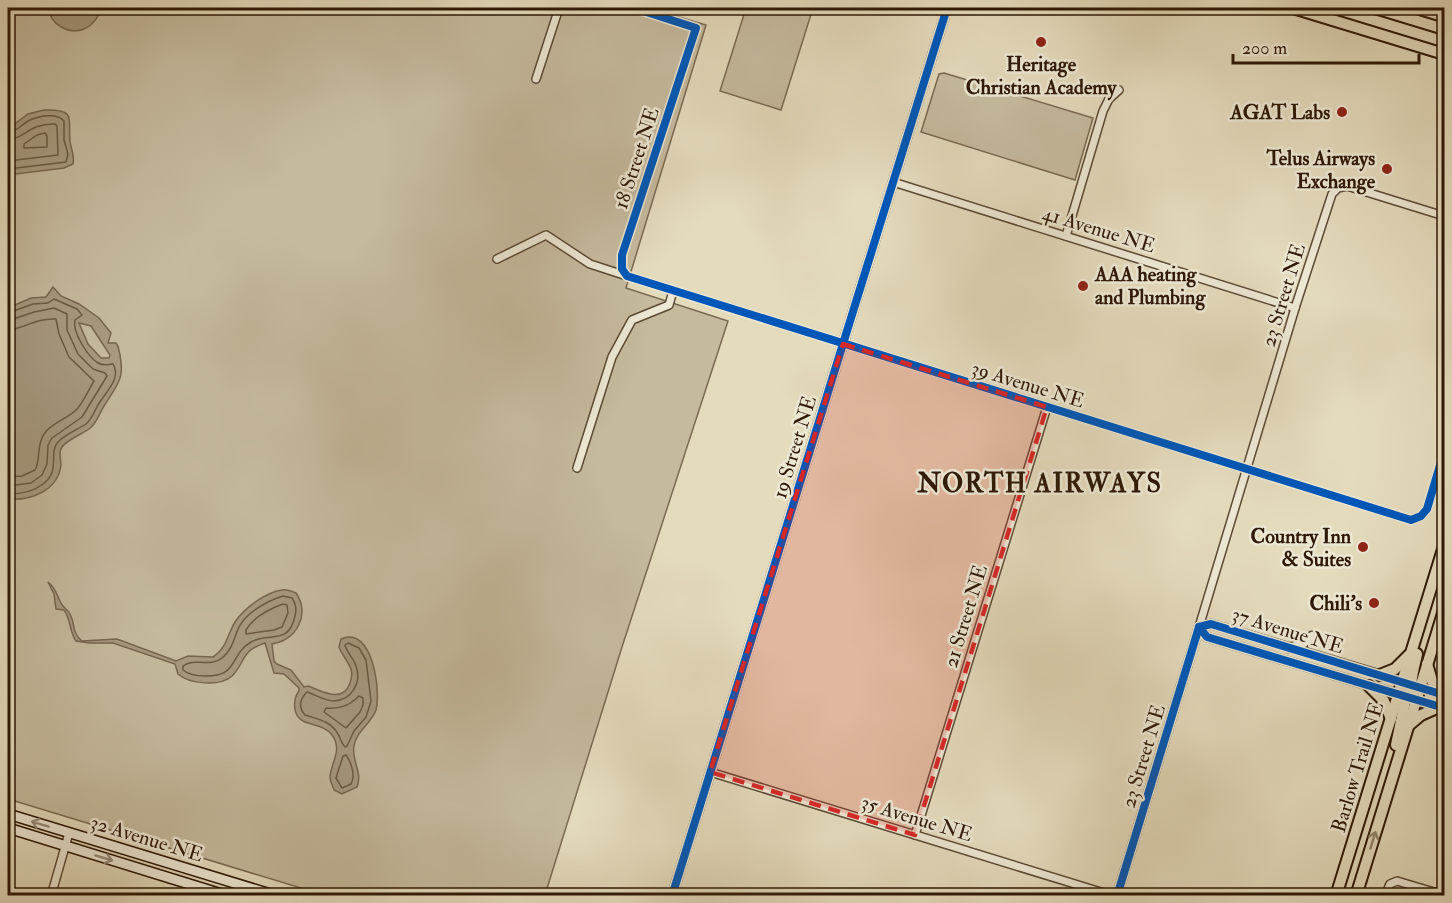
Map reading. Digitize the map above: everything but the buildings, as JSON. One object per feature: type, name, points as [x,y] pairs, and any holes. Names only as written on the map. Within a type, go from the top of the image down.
[{"type":"main road","points":[[1293,8],[1444,54]]},
{"type":"main road","points":[[1375,8],[1444,28]]},
{"type":"main road","points":[[1412,44],[1444,62]]},
{"type":"main road","name":"Barlow Trail NE","points":[[1336,896],[1391,719],[1407,697],[1411,684],[1411,652],[1444,546]]},
{"type":"main road","points":[[1411,684],[1437,570]]},
{"type":"main road","name":"Barlow Trail NE","points":[[1356,896],[1408,727],[1407,697],[1411,684],[1427,664],[1444,610]]},
{"type":"main road","points":[[1380,675],[1395,669],[1411,652]]},
{"type":"main road","points":[[1427,664],[1434,685],[1444,694]]},
{"type":"main road","points":[[1369,686],[1384,701],[1391,719]]},
{"type":"main road","points":[[1388,791],[1407,697]]},
{"type":"main road","points":[[1408,727],[1421,715],[1442,708]]},
{"type":"main road","name":"32 Avenue NE","points":[[8,814],[277,896]]},
{"type":"main road","name":"32 Avenue NE","points":[[8,828],[228,896]]},
{"type":"street","points":[[536,80],[559,8]]},
{"type":"street","name":"18 Street NE","points":[[631,277],[622,269],[622,255],[696,28],[634,8]]},
{"type":"street","name":"19 Street NE","points":[[672,896],[947,8]]},
{"type":"street","points":[[1066,236],[1103,111],[1109,99],[1119,90]]},
{"type":"street","name":"41 Avenue NE","points":[[893,182],[1295,308]]},
{"type":"street","name":"23 Street NE","points":[[1116,896],[1295,308],[1332,194],[1338,188],[1347,186],[1444,216]]},
{"type":"street","name":"39 Avenue NE","points":[[497,259],[546,234],[590,264],[1411,520],[1423,515],[1427,509],[1444,453]]},
{"type":"street","points":[[577,468],[612,357],[627,329],[632,320],[669,305],[673,291]]},
{"type":"street","name":"21 Street NE","points":[[915,835],[1047,407]]},
{"type":"street","name":"37 Avenue NE","points":[[1442,708],[1207,637],[1199,627],[1211,624],[1444,694]]},
{"type":"street","points":[[1289,648],[1304,643],[1312,636]]},
{"type":"street","points":[[1257,651],[1297,658],[1307,653]]},
{"type":"street","name":"35 Avenue NE","points":[[710,772],[1116,896]]},
{"type":"street","points":[[51,896],[69,833]]},
{"type":"street","points":[[1386,896],[1393,882],[1402,882],[1444,895]]},
{"type":"highlighted area","points":[[843,344],[1047,407],[915,835],[710,772]]},
{"type":"shaded area","points":[[8,8],[648,8],[706,25],[626,288],[728,321],[622,647],[545,895],[324,895],[8,799]]},
{"type":"shaded area","points":[[746,8],[813,8],[781,110],[720,91]]},
{"type":"shaded area","points":[[944,73],[1093,118],[1075,180],[921,132],[939,74]]},
{"type":"water","points":[[49,8],[102,8],[90,25],[84,29],[72,30],[56,23],[52,19]]},
{"type":"water","points":[[44,110],[61,111],[68,116],[73,164],[64,168],[8,175],[8,129],[28,114]]},
{"type":"water","points":[[53,287],[61,296],[79,304],[99,318],[111,333],[108,343],[116,343],[118,346],[121,365],[120,378],[94,424],[62,447],[61,465],[55,482],[34,496],[8,499],[8,308],[31,298],[46,297]],"holes":[[[79,323],[91,326],[110,355],[109,358],[101,358],[88,344]]]},
{"type":"water","points":[[48,582],[69,612],[76,635],[82,641],[117,639],[176,661],[188,656],[213,657],[224,645],[235,622],[249,607],[276,591],[285,590],[296,593],[302,609],[301,618],[299,625],[288,638],[272,644],[274,661],[277,664],[291,670],[304,687],[308,686],[326,693],[337,694],[347,689],[352,676],[350,666],[339,647],[341,639],[352,637],[361,642],[372,662],[376,676],[376,710],[355,741],[354,756],[359,776],[357,787],[342,794],[334,790],[330,777],[336,751],[335,740],[326,729],[299,718],[295,711],[295,702],[299,688],[284,674],[274,673],[265,643],[247,653],[236,671],[227,679],[213,683],[189,680],[178,674],[175,664],[113,643],[76,641],[64,610],[56,609],[54,594]]},
{"type":"cycle path","points":[[634,8],[696,28],[622,255],[622,269],[627,276],[1411,520],[1421,516],[1427,509],[1444,452]]},
{"type":"cycle path","points":[[672,896],[947,8]]},
{"type":"cycle path","points":[[1199,627],[1211,624],[1444,695]]},
{"type":"cycle path","points":[[1199,627],[1207,637],[1444,708]]},
{"type":"cycle path","points":[[1117,896],[1199,627]]},
{"type":"place","name":"Heritage Christian Academy","points":[[1041,42]]},
{"type":"place","name":"AGAT Labs","points":[[1342,112]]},
{"type":"place","name":"Telus Airways Exchange","points":[[1387,169]]},
{"type":"place","name":"AAA heating and Plumbing","points":[[1083,286]]},
{"type":"place","name":"Country Inn & Suites","points":[[1363,547]]},
{"type":"place","name":"Chili's","points":[[1374,603]]},
{"type":"district","name":"NORTH AIRWAYS","points":[[1040,483]]}]
